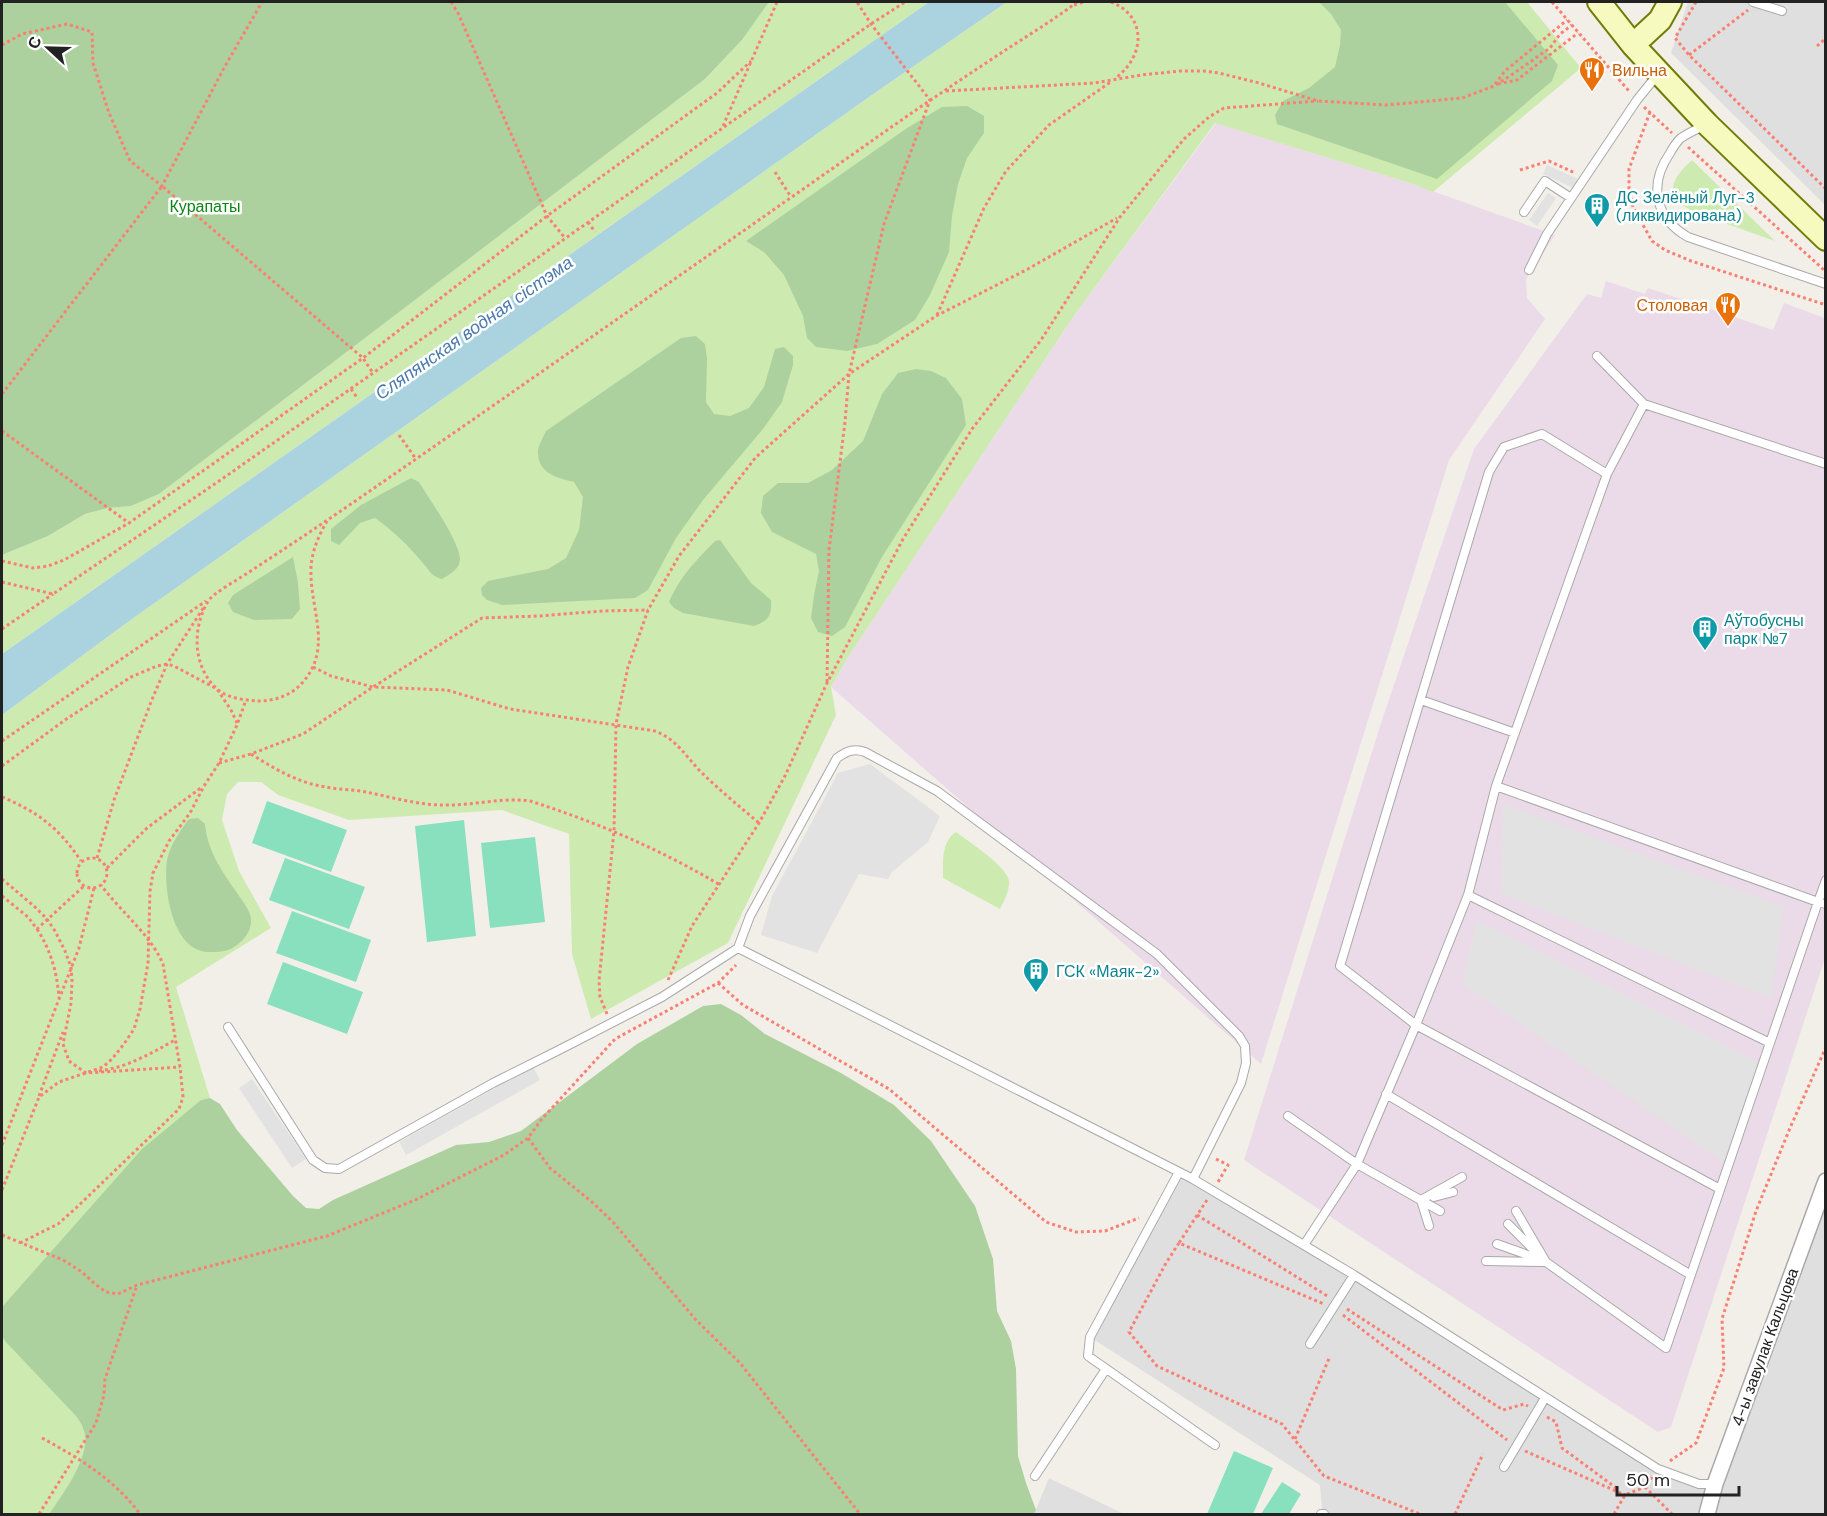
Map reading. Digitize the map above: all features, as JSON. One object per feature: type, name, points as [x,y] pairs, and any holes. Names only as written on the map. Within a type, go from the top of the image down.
[{"type":"main road","points":[[1599,2],[1632,45],[1707,124],[1826,239]]},
{"type":"main road","points":[[1632,45],[1660,20],[1670,2]]},
{"type":"street","name":"4-ы завулак Кальцова","points":[[1707,1515],[1715,1484],[1824,1191]]},
{"type":"lane","points":[[1755,2],[1782,11]]},
{"type":"lane","points":[[1529,270],[1547,234],[1637,100],[1659,72]]},
{"type":"lane","points":[[1707,124],[1680,139],[1666,159],[1660,173],[1657,189],[1658,202],[1669,222],[1688,237],[1826,284]]},
{"type":"lane","points":[[1524,212],[1545,181],[1571,198]]},
{"type":"lane","points":[[1597,356],[1644,404],[1826,464]]},
{"type":"lane","points":[[1304,1245],[1357,1164],[1416,1025],[1468,895],[1496,786],[1607,474],[1644,404]]},
{"type":"lane","points":[[1607,474],[1542,434],[1504,447],[1490,472],[1340,966],[1416,1025],[1720,1189]]},
{"type":"lane","points":[[1421,700],[1515,733]]},
{"type":"lane","points":[[228,1027],[313,1160],[325,1168],[339,1169],[493,1083],[662,996],[738,948],[750,916],[837,758],[846,751],[857,749],[937,792],[1157,954],[1239,1036],[1245,1046],[1246,1063],[1241,1083],[1193,1179]]},
{"type":"lane","points":[[1496,786],[1822,903]]},
{"type":"lane","points":[[1508,1224],[1546,1262],[1666,1348],[1770,1042],[1822,903],[1826,880]]},
{"type":"lane","points":[[1468,895],[1770,1042]]},
{"type":"lane","points":[[738,948],[1193,1179],[1354,1275],[1658,1469],[1699,1484],[1715,1484]]},
{"type":"lane","points":[[1386,1094],[1691,1275]]},
{"type":"lane","points":[[1288,1116],[1357,1164],[1440,1211]]},
{"type":"lane","points":[[1179,1173],[1090,1337],[1088,1356],[1215,1445]]},
{"type":"lane","points":[[1421,1200],[1462,1178]]},
{"type":"lane","points":[[1421,1200],[1453,1192]]},
{"type":"lane","points":[[1421,1200],[1429,1226]]},
{"type":"lane","points":[[1516,1211],[1546,1262]]},
{"type":"lane","points":[[1497,1244],[1546,1262]]},
{"type":"lane","points":[[1486,1261],[1546,1262]]},
{"type":"lane","points":[[1310,1344],[1354,1275]]},
{"type":"lane","points":[[1035,1476],[1106,1369]]},
{"type":"lane","points":[[1504,1467],[1545,1398]]},
{"type":"path","points":[[2,394],[162,186],[224,68],[262,2]]},
{"type":"path","points":[[451,2],[458,13],[547,216],[565,238]]},
{"type":"path","points":[[722,129],[777,2]]},
{"type":"path","points":[[857,2],[871,24],[930,100]]},
{"type":"path","points":[[565,238],[905,2]]},
{"type":"path","points":[[2,741],[327,521],[930,100],[1077,2]]},
{"type":"path","points":[[1073,5],[1084,2]]},
{"type":"path","points":[[936,316],[984,208],[1006,171],[1049,125],[1126,70],[1133,60],[1139,36],[1134,18],[1121,6],[1111,2]]},
{"type":"path","points":[[1696,2],[1675,38],[1689,55],[1826,189]]},
{"type":"path","points":[[1689,55],[1755,2]]},
{"type":"path","points":[[1494,86],[1505,71],[1567,20]]},
{"type":"path","points":[[2,45],[22,34],[67,24],[92,32],[93,63],[109,113],[130,161],[363,358],[374,373]]},
{"type":"path","points":[[1494,86],[1550,48],[1560,34],[1572,25]]},
{"type":"path","points":[[662,996],[692,926],[759,823],[785,776],[826,685],[903,539],[972,429],[1041,340],[1120,217],[1184,139],[1209,117],[1224,108],[1318,101],[1386,105],[1462,98],[1517,80],[1578,33]]},
{"type":"path","points":[[1817,46],[1826,38]]},
{"type":"path","points":[[2,561],[33,568],[48,566],[64,560],[129,523],[363,358],[547,216],[717,93],[751,61]]},
{"type":"path","points":[[944,91],[1094,82],[1180,71],[1219,73],[1318,101]]},
{"type":"path","points":[[826,685],[829,550],[849,374],[884,224],[930,100]]},
{"type":"path","points":[[1520,170],[1549,162],[1585,178]]},
{"type":"path","points":[[775,172],[791,197]]},
{"type":"path","points":[[615,1039],[612,1023],[600,997],[599,981],[614,831],[616,724],[628,667],[648,610],[680,556],[756,457],[849,374],[936,316],[1029,269],[1120,217]]},
{"type":"path","points":[[565,238],[588,222]]},
{"type":"path","points":[[588,222],[595,232]]},
{"type":"path","points":[[2,629],[351,389],[588,222]]},
{"type":"path","points":[[351,389],[358,399]]},
{"type":"path","points":[[2,431],[129,523]]},
{"type":"path","points":[[399,435],[416,459]]},
{"type":"path","points":[[2,766],[131,677],[157,666],[167,664],[229,695],[246,700],[268,701],[298,688],[313,667],[318,653],[319,636],[312,593],[311,566],[319,537],[327,521]]},
{"type":"path","points":[[2,582],[53,594]]},
{"type":"path","points":[[97,858],[114,800],[167,664],[208,600]]},
{"type":"path","points":[[208,600],[198,630],[199,659],[204,671],[231,710],[237,725]]},
{"type":"path","points":[[219,763],[251,754],[303,734],[482,618],[648,610]]},
{"type":"path","points":[[313,667],[331,676],[373,687],[447,690],[510,709],[656,731],[667,735],[675,742],[701,771],[759,823]]},
{"type":"path","points":[[39,1097],[59,1082],[103,1067],[112,1059],[134,1029],[148,963],[150,891],[153,873],[169,841],[190,813],[219,763],[246,700]]},
{"type":"path","points":[[251,754],[280,772],[305,783],[327,788],[358,790],[442,805],[516,799],[530,801],[564,811],[614,831],[678,861],[720,885]]},
{"type":"path","points":[[106,868],[147,828],[204,786]]},
{"type":"path","points":[[2,797],[38,815],[55,828],[81,861]]},
{"type":"path","points":[[91,857],[102,861],[107,875],[101,885],[93,888],[84,886],[80,882],[76,874],[81,861],[91,857]]},
{"type":"path","points":[[2,879],[47,920],[55,930],[65,951],[71,967],[71,1003],[63,1044],[66,1056],[74,1067],[86,1073],[180,1067]]},
{"type":"path","points":[[20,1243],[58,1224],[76,1208],[179,1109],[183,1098],[163,964],[148,939],[101,885]]},
{"type":"path","points":[[37,929],[84,886]]},
{"type":"path","points":[[2,1144],[79,948],[93,888]]},
{"type":"path","points":[[2,896],[28,917],[37,929],[51,956],[59,999]]},
{"type":"path","points":[[2,1235],[63,1260],[106,1292],[118,1294],[137,1285],[327,1236],[415,1200],[504,1155],[528,1138],[541,1120],[615,1039],[718,983],[747,953]]},
{"type":"path","points":[[718,983],[743,1005],[889,1089],[1046,1222],[1076,1232],[1105,1231],[1134,1222],[1161,1205]]},
{"type":"path","points":[[2,1190],[66,1025]]},
{"type":"path","points":[[86,1073],[115,1069],[136,1062],[176,1040]]},
{"type":"path","points":[[1614,1515],[1625,1495],[1645,1487],[1658,1469],[1696,1443],[1724,1368],[1722,1319],[1756,1211],[1826,1047]]},
{"type":"path","points":[[528,1138],[550,1168],[613,1222],[696,1320],[741,1363],[860,1515]]},
{"type":"path","points":[[1207,1154],[1227,1165],[1213,1191],[1166,1263],[1129,1332],[1157,1366],[1282,1424],[1324,1476],[1420,1515]]},
{"type":"path","points":[[1197,1215],[1503,1410],[1524,1404],[1556,1422],[1562,1448],[1625,1495]]},
{"type":"path","points":[[1179,1243],[1335,1305],[1516,1447],[1625,1495]]},
{"type":"path","points":[[39,1515],[96,1423],[104,1395],[105,1379],[137,1285]]},
{"type":"path","points":[[1295,1439],[1330,1356]]},
{"type":"path","points":[[42,1438],[74,1456],[126,1496],[140,1515]]},
{"type":"path","points":[[1455,1515],[1483,1454]]},
{"type":"path","points":[[1645,1487],[1671,1514]]},
{"type":"shaded area","points":[[1688,2],[1825,2],[1825,205],[1671,53]]},
{"type":"shaded area","points":[[1216,123],[1410,183],[1555,235],[1526,279],[1527,298],[1545,319],[1449,460],[1261,1064],[831,687],[847,659],[1071,320]]},
{"type":"shaded area","points":[[1547,165],[1578,179],[1574,188],[1543,174]]},
{"type":"shaded area","points":[[1548,193],[1556,198],[1537,226],[1529,220]]},
{"type":"shaded area","points":[[1606,281],[1645,294],[1648,288],[1773,330],[1784,303],[1825,318],[1825,958],[1671,1427],[1658,1432],[1244,1160],[1381,723],[1474,449],[1587,294],[1601,298]]},
{"type":"shaded area","points":[[870,764],[940,816],[928,842],[892,872],[888,879],[859,874],[817,953],[761,935],[772,896],[838,773]]},
{"type":"shaded area","points":[[1503,804],[1784,907],[1771,998],[1502,894]]},
{"type":"shaded area","points":[[1477,921],[1766,1066],[1724,1162],[1462,984]]},
{"type":"shaded area","points":[[533,1067],[540,1080],[406,1155],[399,1142]]},
{"type":"shaded area","points":[[252,1079],[306,1159],[292,1168],[239,1088]]},
{"type":"shaded area","points":[[1179,1172],[1304,1245],[1658,1469],[1699,1484],[1715,1484],[1826,1197],[1825,1514],[1331,1514],[1322,1509],[1320,1485],[1090,1337]]},
{"type":"shaded area","points":[[1049,1478],[1124,1514],[1034,1514]]},
{"type":"green space","name":"Курапаты","points":[[2,2],[769,2],[742,40],[705,79],[159,494],[131,506],[108,508],[85,514],[48,536],[2,555]]},
{"type":"green space","points":[[769,2],[929,2],[2,654],[2,555],[48,536],[85,514],[108,508],[131,506],[159,494],[705,79],[742,40]]},
{"type":"green space","points":[[1007,2],[1527,2],[1581,68],[1433,192],[1215,123],[1071,320],[847,659],[831,687],[836,715],[728,943],[591,1019],[572,954],[569,834],[502,810],[349,820],[278,795],[261,782],[238,782],[227,794],[222,820],[239,871],[271,928],[176,987],[210,1098],[201,1100],[2,1307],[2,715],[125,624],[879,90]]},
{"type":"green space","points":[[1319,2],[1505,2],[1558,65],[1552,81],[1437,179],[1277,124],[1275,115],[1283,101],[1309,88],[1335,67],[1341,30],[1331,14]]},
{"type":"green space","points":[[967,106],[984,116],[984,133],[967,158],[958,184],[949,252],[930,295],[915,320],[877,344],[847,351],[816,347],[807,338],[803,316],[784,275],[765,253],[746,241],[907,128],[942,107]]},
{"type":"green space","points":[[1692,160],[1775,241],[1696,213],[1678,201],[1673,193],[1674,184]]},
{"type":"green space","points":[[696,336],[705,344],[706,402],[714,414],[730,416],[749,408],[764,387],[775,349],[784,347],[793,356],[793,365],[782,402],[763,429],[703,500],[676,538],[648,590],[635,598],[502,605],[487,600],[482,595],[481,588],[488,581],[548,569],[566,558],[579,530],[583,497],[574,482],[550,474],[539,461],[538,448],[546,431],[681,338]]},
{"type":"green space","points":[[916,369],[931,371],[946,378],[962,399],[966,425],[882,557],[845,627],[832,636],[818,632],[811,618],[819,571],[816,554],[772,532],[761,513],[763,496],[778,483],[808,483],[832,470],[863,441],[882,394],[898,373]]},
{"type":"green space","points":[[411,478],[419,482],[455,541],[460,559],[458,566],[442,579],[432,574],[405,544],[375,518],[360,523],[339,545],[331,541],[331,529],[361,505]]},
{"type":"green space","points":[[720,540],[751,583],[771,600],[768,617],[759,624],[754,626],[683,613],[669,602],[689,569],[715,541]]},
{"type":"green space","points":[[293,557],[300,609],[292,619],[254,620],[233,612],[228,603],[233,595]]},
{"type":"green space","points":[[267,801],[347,830],[331,872],[252,843]]},
{"type":"green space","points":[[198,818],[205,824],[216,859],[251,918],[248,933],[228,950],[212,952],[198,950],[188,943],[179,932],[169,902],[166,872],[168,854],[189,819]]},
{"type":"green space","points":[[464,820],[476,936],[427,942],[415,826]]},
{"type":"green space","points":[[956,832],[995,862],[1007,875],[1009,888],[1000,909],[943,878],[945,847]]},
{"type":"green space","points":[[535,837],[545,922],[490,928],[481,843]]},
{"type":"green space","points":[[285,858],[365,887],[349,929],[269,900]]},
{"type":"green space","points":[[292,911],[371,940],[356,982],[276,953]]},
{"type":"green space","points":[[283,962],[363,992],[347,1034],[267,1004]]},
{"type":"green space","points":[[721,1004],[741,1015],[765,1034],[841,1073],[894,1105],[931,1141],[975,1206],[993,1259],[997,1311],[1011,1341],[1016,1369],[1018,1456],[1036,1510],[1034,1514],[49,1514],[78,1466],[85,1445],[84,1433],[75,1415],[5,1341],[2,1335],[2,1307],[142,1149],[201,1100],[210,1098],[220,1104],[237,1130],[293,1196],[306,1208],[319,1209],[333,1200],[456,1145],[489,1142],[521,1131],[637,1044],[703,1006]]},
{"type":"green space","points":[[2,1335],[82,1425],[85,1445],[82,1456],[67,1487],[49,1514],[2,1514]]},
{"type":"green space","points":[[1234,1451],[1273,1468],[1253,1514],[1207,1514]]},
{"type":"green space","points":[[1282,1482],[1301,1494],[1289,1514],[1261,1514]]},
{"type":"water","name":"Сляпянская водная сістэма","points":[[929,2],[1007,2],[879,90],[125,624],[2,715],[2,654]]},
{"type":"place","name":"Вильна","points":[[1592,93]]},
{"type":"place","name":"ДС Зелёный Луг-3 (ликвидирована)","points":[[1597,229]]},
{"type":"place","name":"Столовая","points":[[1728,328]]},
{"type":"place","name":"Аўтобусны парк №7","points":[[1705,652]]},
{"type":"place","name":"ГСК «Маяк-2»","points":[[1036,994]]}]
